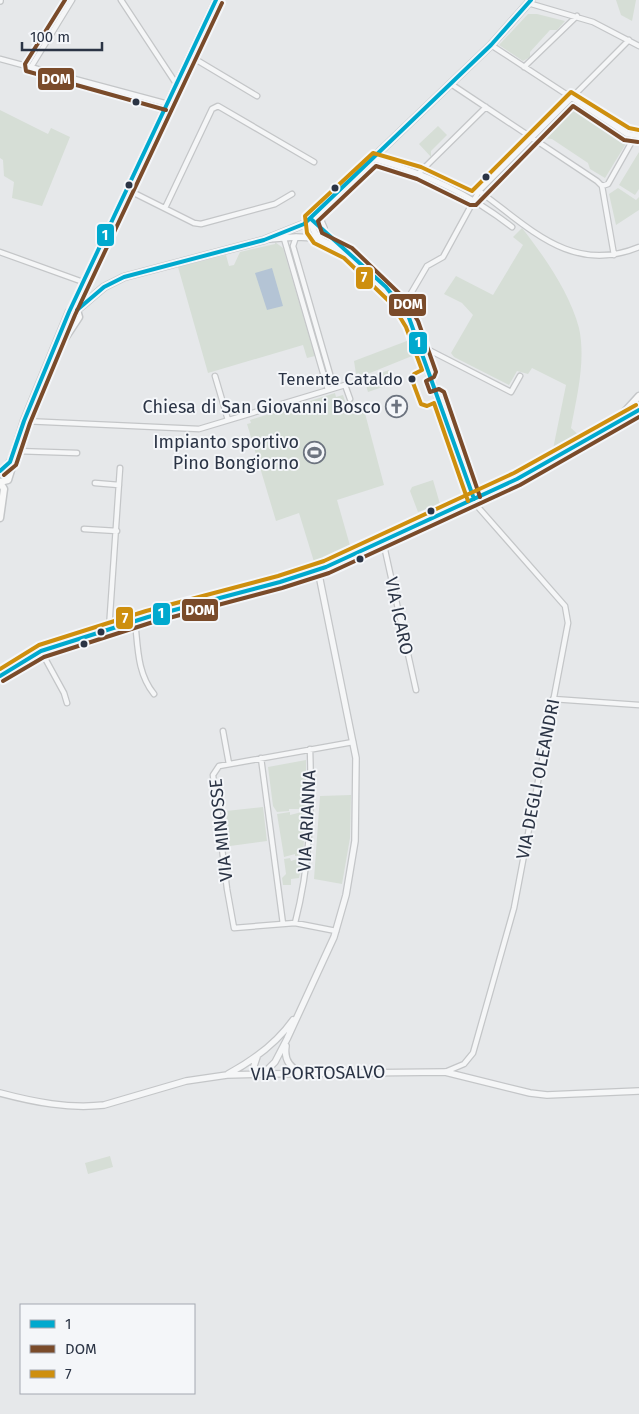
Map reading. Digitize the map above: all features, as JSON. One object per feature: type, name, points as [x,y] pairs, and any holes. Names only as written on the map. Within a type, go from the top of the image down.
[{"type":"main road","points":[[2,505],[8,489],[24,421],[48,364],[75,313],[104,287],[124,277],[284,236],[311,219],[491,45],[529,1]]},
{"type":"main road","points":[[611,425],[639,396]]},
{"type":"main road","points":[[0,676],[41,651],[135,621],[318,570],[517,479],[639,410]]},
{"type":"main road","points":[[9,479],[8,473],[1,471],[10,462],[17,448]]},
{"type":"main road","points":[[0,518],[4,489],[0,482],[9,479]]},
{"type":"street","points":[[31,67],[72,0]]},
{"type":"street","points":[[121,0],[177,85]]},
{"type":"street","points":[[75,313],[77,297],[216,0]]},
{"type":"street","points":[[529,1],[576,16],[639,46]]},
{"type":"street","points":[[524,68],[576,16]]},
{"type":"street","points":[[403,307],[427,266],[443,257],[479,191],[629,40]]},
{"type":"street","points":[[491,45],[627,134],[637,136],[608,184],[602,186]]},
{"type":"street","points":[[190,56],[257,96]]},
{"type":"street","points":[[0,59],[168,104]]},
{"type":"street","points":[[451,84],[602,186],[614,255]]},
{"type":"street","points":[[165,208],[215,108],[223,107],[314,162]]},
{"type":"street","points":[[419,172],[486,107]]},
{"type":"street","points":[[374,159],[419,172],[473,199],[512,227]]},
{"type":"street","points":[[128,190],[194,223],[206,224],[275,204],[292,194]]},
{"type":"street","points":[[479,191],[558,246],[583,256],[614,255],[639,247]]},
{"type":"street","points":[[324,207],[321,220],[325,229]]},
{"type":"street","points":[[311,219],[312,231],[318,238],[348,253]]},
{"type":"street","points":[[311,219],[325,229],[348,253],[386,287],[403,307],[421,349],[474,499]]},
{"type":"street","points":[[318,238],[284,236],[328,390]]},
{"type":"street","points":[[296,237],[292,246],[334,388]]},
{"type":"street","points":[[0,252],[84,282]]},
{"type":"street","points":[[421,349],[429,350],[511,392],[520,376]]},
{"type":"street","points":[[215,376],[228,420]]},
{"type":"street","points":[[24,421],[199,429],[345,385],[350,400]]},
{"type":"street","points":[[17,448],[77,453]]},
{"type":"street","points":[[110,629],[120,468]]},
{"type":"street","points":[[95,483],[119,485]]},
{"type":"street","name":"VIA DEGLI OLEANDRI","points":[[445,1072],[464,1064],[473,1053],[514,908],[568,623],[566,608],[478,507],[474,499]]},
{"type":"street","points":[[84,529],[117,531]]},
{"type":"street","name":"VIA ICARO","points":[[383,541],[416,690]]},
{"type":"street","points":[[257,1057],[254,1066],[261,1074],[275,1062],[321,969],[336,931],[346,895],[355,841],[357,778],[353,742],[318,570]]},
{"type":"street","points":[[135,621],[141,672],[147,686],[154,694]]},
{"type":"street","points":[[41,651],[67,702]]},
{"type":"street","points":[[553,699],[639,705]]},
{"type":"street","points":[[223,731],[229,764]]},
{"type":"street","name":"VIA MINOSSE","points":[[336,931],[295,922],[238,929],[232,926],[213,775],[218,766],[353,742]]},
{"type":"street","name":"VIA ARIANNA","points":[[295,922],[309,852],[311,816],[310,750]]},
{"type":"street","name":"VIA ARIANNA","points":[[261,758],[283,924]]},
{"type":"street","points":[[226,1075],[257,1057],[276,1040],[300,1010]]},
{"type":"street","points":[[287,1039],[286,1057],[292,1067],[302,1073]]},
{"type":"street","name":"VIA PORTOSALVO","points":[[0,1093],[48,1104],[91,1107],[104,1105],[186,1081],[226,1075],[445,1072],[530,1093],[639,1092]]},
{"type":"shaded area","points":[[616,0],[636,0],[632,21],[621,15]]},
{"type":"shaded area","points":[[528,14],[537,14],[565,21],[557,30],[550,30],[530,52],[530,57],[523,61],[499,45]]},
{"type":"shaded area","points":[[570,106],[574,106],[582,112],[583,116],[618,139],[625,139],[627,142],[605,178],[590,169],[588,163],[552,139],[542,138],[542,135]]},
{"type":"shaded area","points":[[0,110],[48,134],[51,128],[70,137],[42,206],[12,198],[14,182],[4,176],[3,160],[0,158]]},
{"type":"shaded area","points":[[438,126],[447,135],[431,151],[431,157],[419,144]]},
{"type":"shaded area","points":[[639,152],[639,189],[635,195],[619,185]]},
{"type":"shaded area","points":[[618,188],[636,200],[639,197],[639,210],[616,225],[609,194]]},
{"type":"shaded area","points":[[522,228],[563,288],[575,315],[581,340],[580,378],[571,428],[582,438],[552,454],[566,385],[532,368],[528,374],[517,371],[509,385],[454,357],[451,353],[473,315],[462,303],[444,294],[456,276],[493,295],[523,245],[513,237]]},
{"type":"shaded area","points":[[275,242],[283,248],[315,356],[307,358],[303,345],[208,373],[178,267],[226,255],[229,266],[234,265],[240,252],[275,244]]},
{"type":"shaded area","points":[[412,339],[417,354],[360,377],[359,373],[356,374],[354,361]]},
{"type":"shaded area","points":[[389,370],[394,383],[368,392],[364,379]]},
{"type":"shaded area","name":"Impianto sportivo Pino Bongiorno","points":[[335,393],[336,397],[343,395],[347,407],[362,402],[384,485],[337,500],[351,549],[315,565],[299,513],[276,521],[247,424],[251,423],[250,420]]},
{"type":"shaded area","points":[[433,480],[440,504],[418,512],[410,491],[412,487]]},
{"type":"shaded area","points":[[306,760],[306,809],[289,809],[289,811],[277,812],[273,806],[268,767]]},
{"type":"shaded area","points":[[351,795],[350,838],[342,884],[314,879],[320,796]]},
{"type":"shaded area","points":[[263,807],[267,841],[230,846],[226,811]]},
{"type":"shaded area","points":[[306,811],[303,855],[295,856],[295,854],[284,857],[277,814],[290,812],[290,815]]},
{"type":"shaded area","points":[[303,857],[299,878],[291,879],[291,885],[283,885],[282,878],[286,874],[284,859],[290,858],[291,861]]},
{"type":"shaded area","points":[[110,1156],[113,1167],[88,1174],[85,1163]]},
{"type":"water","points":[[272,268],[283,306],[267,310],[255,273]]},
{"type":"transit line","name":"DOM","points":[[65,0],[25,64],[26,71],[166,110]]},
{"type":"transit line","name":"1","points":[[0,471],[10,462],[24,421],[69,312],[216,0]]},
{"type":"transit line","name":"1","points":[[77,310],[104,287],[124,277],[264,240],[304,224],[491,45],[531,0]]},
{"type":"transit line","name":"DOM","points":[[4,475],[16,465],[30,423],[75,315],[222,3]]},
{"type":"transit line","name":"7","points":[[468,501],[434,403],[427,406],[421,404],[412,380],[414,374],[422,370],[406,327],[392,304],[344,258],[314,243],[307,233],[305,216],[373,153],[421,167],[472,191],[571,92],[629,128],[639,130]]},
{"type":"transit line","name":"DOM","points":[[480,497],[444,392],[439,389],[430,392],[426,381],[434,377],[436,372],[418,321],[402,296],[352,248],[322,233],[318,221],[376,166],[417,179],[470,205],[476,205],[573,106],[624,140],[638,142]]},
{"type":"transit line","name":"1","points":[[311,219],[386,287],[408,315],[474,499]]},
{"type":"transit line","name":"7","points":[[0,669],[39,645],[146,611],[278,576],[324,561],[514,473],[636,405]]},
{"type":"transit line","name":"1","points":[[0,676],[41,651],[148,617],[280,582],[326,567],[517,479],[639,410]]},
{"type":"transit line","name":"DOM","points":[[3,681],[44,657],[150,623],[282,588],[329,573],[520,485],[639,417]]},
{"type":"place","name":"Tenente Cataldo","points":[[412,379]]},
{"type":"place","name":"Chiesa di San Giovanni Bosco","points":[[397,407]]},
{"type":"place","name":"Impianto sportivo Pino Bongiorno","points":[[315,452]]}]
